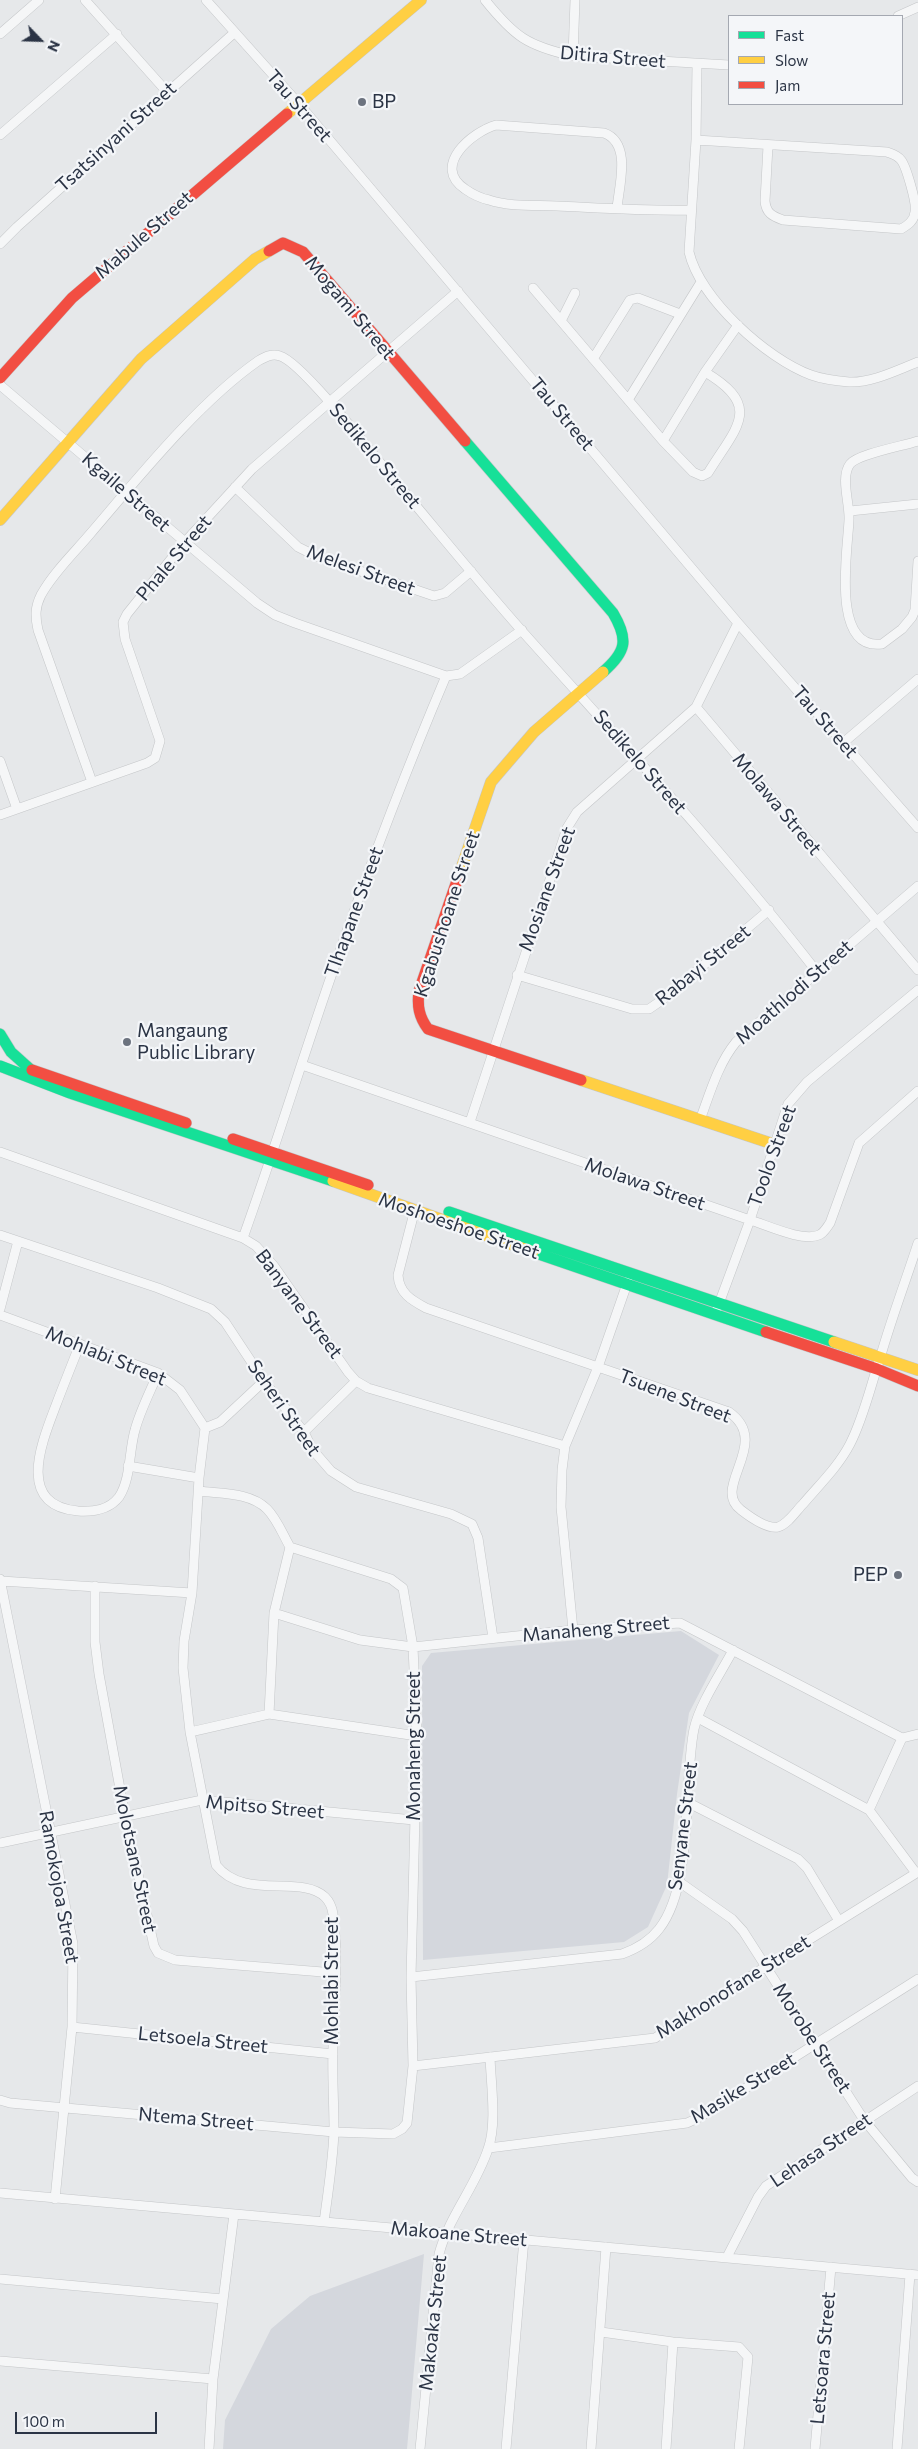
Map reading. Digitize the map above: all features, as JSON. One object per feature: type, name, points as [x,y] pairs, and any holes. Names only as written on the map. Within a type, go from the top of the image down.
[{"type":"street","points":[[0,34],[39,0]]},
{"type":"street","points":[[85,0],[167,92]]},
{"type":"street","name":"Tau Street","points":[[206,0],[458,291],[738,623],[918,828]]},
{"type":"street","name":"Mabule Street","points":[[0,378],[72,298],[421,0]]},
{"type":"street","name":"Ditira Street","points":[[485,0],[505,25],[518,36],[548,50],[573,56],[728,65]]},
{"type":"street","points":[[573,56],[575,0]]},
{"type":"street","points":[[900,15],[918,7]]},
{"type":"street","name":"Tsatsinyani Street","points":[[0,244],[234,33]]},
{"type":"street","points":[[0,135],[116,34]]},
{"type":"street","points":[[697,64],[696,140],[688,252],[702,282],[738,326],[780,358],[812,375],[850,382],[884,375],[918,362]]},
{"type":"street","points":[[617,208],[620,148],[612,136],[604,133],[496,125],[485,128],[474,136],[452,160],[452,171],[455,179],[463,188],[489,201],[617,208],[690,210]]},
{"type":"street","points":[[696,140],[887,152],[896,155],[904,165],[915,204],[916,212],[912,221],[901,229],[783,220],[774,217],[766,208],[765,201],[768,146]]},
{"type":"street","name":"Mogami Street","points":[[0,520],[108,394],[168,333],[255,259],[282,243],[303,252],[613,613],[623,630],[625,641]]},
{"type":"street","points":[[628,400],[680,314],[702,282]]},
{"type":"street","points":[[534,288],[663,441],[693,472],[705,476],[739,423],[741,410],[737,397],[723,383],[705,372]]},
{"type":"street","name":"Phale Street","points":[[0,815],[147,763],[155,758],[159,750],[160,741],[125,639],[123,622],[141,595],[184,543],[252,469],[458,291]]},
{"type":"street","points":[[560,321],[575,293]]},
{"type":"street","points":[[593,359],[630,300],[638,298],[680,314]]},
{"type":"street","points":[[663,441],[705,372],[738,326]]},
{"type":"street","name":"Sedikelo Street","points":[[92,782],[38,630],[36,608],[43,592],[53,578],[126,492],[212,400],[267,356],[274,355],[289,360],[330,403],[522,630],[580,693],[769,910],[817,972]]},
{"type":"street","name":"Kgaile Street","points":[[0,385],[184,543],[250,598],[275,615],[446,676]]},
{"type":"street","points":[[918,441],[858,457],[849,465],[846,479],[850,511],[846,608],[852,626],[867,642],[882,644],[909,622],[915,610],[918,561]]},
{"type":"street","name":"Melesi Street","points":[[235,487],[298,547],[325,559],[434,596],[445,593],[471,570]]},
{"type":"street","points":[[850,511],[918,504]]},
{"type":"street","name":"Mosiane Street","points":[[470,1122],[517,974],[568,828],[577,812],[696,707],[738,623]]},
{"type":"street","points":[[446,676],[460,674],[522,630]]},
{"type":"street","name":"Kgabushoane Street","points":[[625,641],[622,652],[617,660],[512,755],[491,782],[419,991],[417,1008],[419,1017],[428,1029],[774,1144]]},
{"type":"street","name":"Tlhapane Street","points":[[243,1238],[272,1158],[336,962],[403,777],[446,676]]},
{"type":"street","points":[[843,743],[918,679]]},
{"type":"street","name":"Molawa Street","points":[[696,707],[918,970]]},
{"type":"street","points":[[0,761],[17,809]]},
{"type":"street","name":"Moathlodi Street","points":[[700,1120],[718,1072],[728,1052],[736,1042],[918,886]]},
{"type":"street","name":"Rabayi Street","points":[[517,974],[600,1001],[632,1009],[649,1009],[769,910]]},
{"type":"street","name":"Toolo Street","points":[[717,1308],[750,1220],[788,1104],[807,1082],[918,990]]},
{"type":"street","points":[[0,1034],[11,1052],[30,1073]]},
{"type":"street","name":"Moshoeshoe Street","points":[[0,1060],[30,1073],[416,1209],[717,1308],[880,1356],[918,1370]]},
{"type":"street","name":"Molawa Street","points":[[302,1065],[750,1220],[796,1235],[811,1237],[821,1234],[830,1223],[859,1143],[918,1091]]},
{"type":"street","name":"Moshoeshoe Street","points":[[0,1066],[30,1073]]},
{"type":"street","points":[[0,1074],[30,1073]]},
{"type":"street","name":"Banyane Street","points":[[0,1152],[243,1238],[256,1246],[274,1266],[356,1381]]},
{"type":"street","name":"Moshoeshoe Street","points":[[272,1158],[629,1279]]},
{"type":"street","name":"Tsuene Street","points":[[416,1209],[398,1275],[398,1284],[408,1298],[426,1308],[729,1412],[742,1424],[746,1445],[732,1486],[734,1502],[739,1510],[771,1527],[782,1525],[833,1470],[850,1444],[877,1369],[918,1243]]},
{"type":"street","name":"Seheri Street","points":[[0,1235],[158,1288],[211,1309],[225,1322],[264,1381],[304,1432],[312,1449],[322,1463],[356,1487],[451,1514],[472,1524],[478,1538],[493,1638]]},
{"type":"street","points":[[0,1309],[18,1242]]},
{"type":"street","points":[[573,1630],[561,1507],[565,1446],[598,1367],[629,1279]]},
{"type":"street","name":"Moshoeshoe Street","points":[[717,1308],[918,1386]]},
{"type":"street","name":"Mohlabi Street","points":[[0,1315],[158,1373],[180,1390],[204,1428],[192,1593],[184,1641],[182,1668],[190,1732],[216,1865],[223,1874],[235,1881],[247,1884],[310,1889],[323,1895],[330,1902],[333,1914],[335,1973],[334,2132],[324,2222]]},
{"type":"street","points":[[80,1344],[44,1436],[37,1463],[43,1495],[51,1504],[59,1508],[87,1512],[101,1510],[112,1504],[118,1497],[128,1466],[135,1428],[158,1373]]},
{"type":"street","points":[[204,1428],[220,1422],[264,1381]]},
{"type":"street","points":[[304,1432],[356,1381],[368,1388],[565,1446]]},
{"type":"street","points":[[128,1466],[199,1478]]},
{"type":"street","points":[[198,1491],[239,1495],[253,1500],[266,1509],[290,1547],[274,1614],[269,1714]]},
{"type":"street","name":"Monaheng Street","points":[[290,1547],[357,1567],[398,1583],[405,1596],[413,1647],[417,1736],[411,1977],[412,2066],[407,2122],[402,2129],[393,2134]]},
{"type":"street","points":[[1,1580],[192,1593]]},
{"type":"street","name":"Ramokojoa Street","points":[[1,1580],[73,1944],[72,2027],[55,2199]]},
{"type":"street","name":"Molotsane Street","points":[[95,1586],[95,1642],[99,1674],[126,1816],[154,1946],[158,1953],[175,1960],[335,1973]]},
{"type":"street","name":"Manaheng Street","points":[[274,1614],[360,1640],[413,1647],[573,1630],[680,1623],[902,1738]]},
{"type":"street","name":"Senyane Street","points":[[411,1977],[622,1954],[635,1950],[650,1939],[660,1928],[674,1900],[689,1803],[693,1738],[698,1718],[733,1650]]},
{"type":"street","points":[[190,1732],[269,1714],[417,1736]]},
{"type":"street","points":[[698,1718],[869,1810],[917,1873]]},
{"type":"street","points":[[869,1810],[902,1738],[918,1734]]},
{"type":"street","name":"Mpitso Street","points":[[0,1843],[202,1800],[414,1820]]},
{"type":"street","points":[[689,1803],[798,1859],[807,1868],[839,1921]]},
{"type":"street","name":"Makhonofane Street","points":[[412,2066],[655,2038],[765,1966],[917,1873]]},
{"type":"street","name":"Morobe Street","points":[[678,1880],[732,1919],[743,1931],[864,2120],[912,2178],[918,2182]]},
{"type":"street","name":"Masike Street","points":[[489,2148],[687,2123],[700,2117],[918,1979]]},
{"type":"street","name":"Letsoela Street","points":[[72,2027],[333,2054]]},
{"type":"street","name":"Makoaka Street","points":[[420,2449],[439,2254],[445,2233],[489,2148],[492,2127],[490,2057]]},
{"type":"street","name":"Lehasa Street","points":[[727,2257],[758,2197],[766,2186],[918,2086]]},
{"type":"street","name":"Ntema Street","points":[[0,2100],[334,2132],[393,2134]]},
{"type":"street","name":"Makoane Street","points":[[0,2193],[914,2274]]},
{"type":"street","points":[[209,2449],[213,2379],[234,2214]]},
{"type":"street","points":[[506,2449],[524,2240]]},
{"type":"street","points":[[591,2449],[606,2247]]},
{"type":"street","name":"Letsoara Street","points":[[815,2449],[831,2266]]},
{"type":"street","points":[[897,2449],[914,2274]]},
{"type":"street","points":[[0,2279],[223,2299]]},
{"type":"street","points":[[601,2332],[673,2342],[730,2344],[740,2347],[745,2351],[748,2357],[740,2449]]},
{"type":"street","points":[[666,2449],[673,2342]]},
{"type":"street","points":[[0,2361],[213,2379]]},
{"type":"shaded area","points":[[681,1631],[719,1655],[689,1713],[677,1794],[667,1885],[648,1927],[624,1942],[423,1960],[422,1666],[431,1653]]},
{"type":"shaded area","points":[[424,2254],[407,2449],[223,2449],[225,2420],[271,2329],[310,2296]]},
{"type":"traffic: fast","points":[[465,441],[613,613],[621,631],[623,645],[617,658],[603,672]]},
{"type":"traffic: fast","points":[[0,1034],[11,1052],[31,1070]]},
{"type":"traffic: fast","points":[[0,1066],[70,1093],[333,1181]]},
{"type":"traffic: fast","points":[[449,1212],[834,1342]]},
{"type":"traffic: fast","points":[[533,1252],[766,1332]]},
{"type":"traffic: slow","points":[[287,114],[421,0]]},
{"type":"traffic: slow","points":[[0,520],[141,359],[255,259],[269,251]]},
{"type":"traffic: slow","points":[[460,872],[491,782],[534,732],[603,672]]},
{"type":"traffic: slow","points":[[581,1080],[773,1144]]},
{"type":"traffic: slow","points":[[333,1181],[533,1252]]},
{"type":"traffic: slow","points":[[834,1342],[918,1370]]},
{"type":"traffic: jam","points":[[0,378],[72,298],[287,114]]},
{"type":"traffic: jam","points":[[269,251],[283,243],[303,252],[465,441]]},
{"type":"traffic: jam","points":[[460,872],[419,991],[419,1011],[425,1025],[428,1029],[581,1080]]},
{"type":"traffic: jam","points":[[32,1070],[186,1123]]},
{"type":"traffic: jam","points":[[233,1139],[368,1185]]},
{"type":"traffic: jam","points":[[766,1332],[877,1369],[918,1386]]},
{"type":"place","name":"BP","points":[[362,102]]},
{"type":"place","name":"Mangaung Public Library","points":[[127,1042]]},
{"type":"place","name":"PEP","points":[[898,1575]]}]
